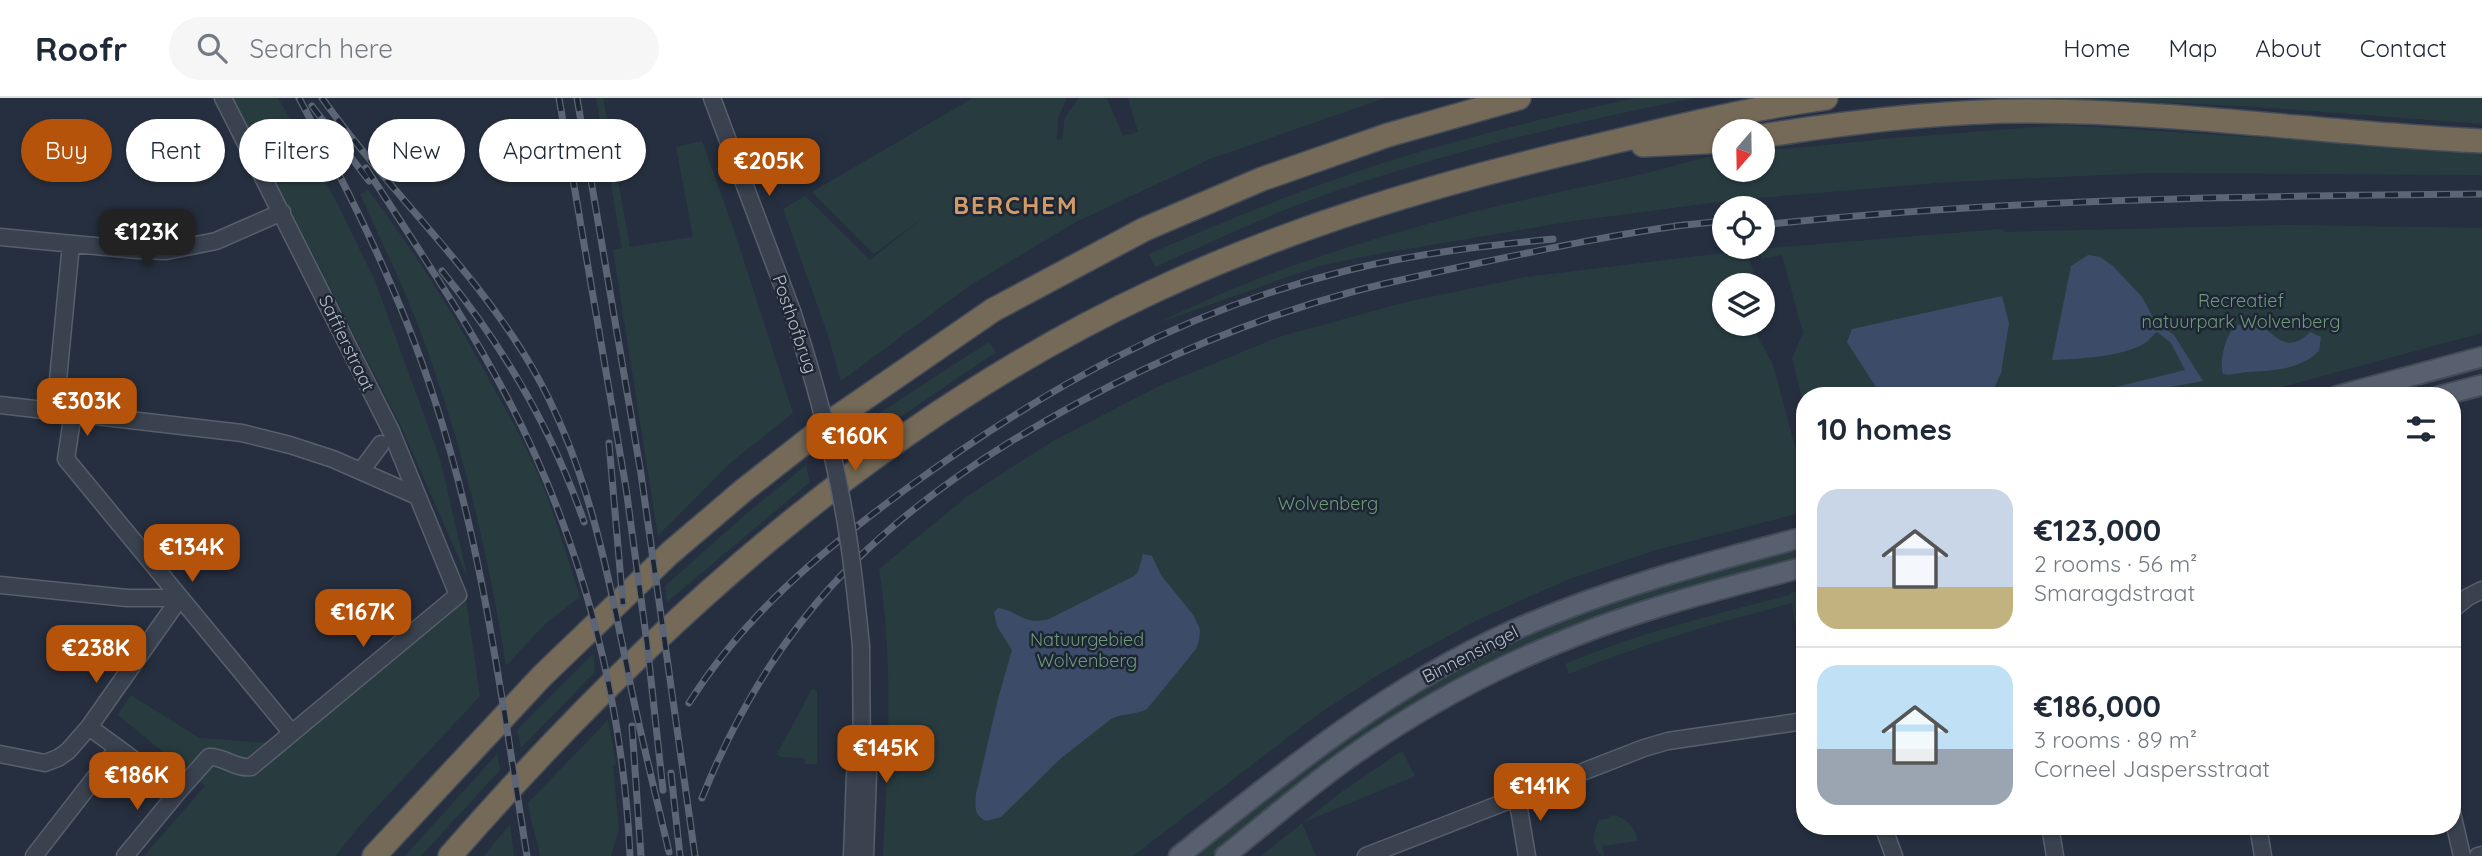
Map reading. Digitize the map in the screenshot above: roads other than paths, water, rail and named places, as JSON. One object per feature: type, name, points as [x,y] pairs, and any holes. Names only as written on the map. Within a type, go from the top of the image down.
[{"type":"highway","points":[[373,856],[542,676],[670,553],[752,483],[836,418],[993,310],[1145,229],[1262,179],[1388,135],[1519,98]]},
{"type":"highway","points":[[450,856],[594,702],[736,568],[835,488],[926,422],[999,375],[1087,324],[1155,290],[1315,224],[1488,171],[1710,119],[1826,98]]},
{"type":"highway","points":[[1775,134],[1896,120],[2028,111],[2157,116],[2482,141]]},
{"type":"highway","points":[[1588,148],[1712,142]]},
{"type":"main road","points":[[2371,387],[2482,358]]},
{"type":"main road","points":[[2461,390],[2482,385]]},
{"type":"main road","name":"Binnensingel","points":[[1179,856],[1340,729],[1398,692],[1468,653],[1510,632],[1597,596],[1796,539]]},
{"type":"main road","name":"Binnensingel","points":[[1225,856],[1315,783],[1366,746],[1431,706],[1522,658],[1636,613],[1796,569]]},
{"type":"street","name":"Saffierstraat","points":[[223,98],[391,431],[458,595],[291,732]]},
{"type":"street","name":"Posthofbrug","points":[[712,98],[792,311],[816,387],[839,486],[852,561],[861,646],[862,766],[868,774],[865,856]]},
{"type":"street","points":[[0,237],[166,251],[216,241],[282,212]]},
{"type":"street","points":[[55,411],[71,244]]},
{"type":"street","points":[[0,405],[242,433],[290,445],[361,471],[417,496]]},
{"type":"street","points":[[72,413],[66,459],[291,732],[251,767],[245,768],[215,756],[209,757],[125,856]]},
{"type":"street","points":[[361,471],[381,444]]},
{"type":"street","points":[[0,585],[127,598],[180,598]]},
{"type":"street","points":[[2461,603],[2482,590]]},
{"type":"street","points":[[0,754],[45,763],[68,751],[89,727],[180,598]]},
{"type":"street","points":[[1366,856],[1668,741],[1796,722]]},
{"type":"street","points":[[89,727],[178,792]]},
{"type":"street","points":[[34,856],[118,748]]},
{"type":"street","name":"Posthofbrug","points":[[852,856],[855,774],[862,766]]},
{"type":"street","points":[[1517,797],[1527,856]]},
{"type":"street","points":[[1886,835],[1894,856]]},
{"type":"street","points":[[2052,835],[2055,856]]},
{"type":"street","points":[[2260,835],[2263,856]]},
{"type":"street","points":[[2457,835],[2462,856]]},
{"type":"water","points":[[2088,255],[2100,257],[2113,266],[2142,297],[2155,321],[2174,335],[2203,381],[2171,387],[2116,387],[2185,370],[2171,343],[2157,332],[2145,343],[2124,351],[2052,360],[2071,266]]},
{"type":"water","points":[[2002,296],[2009,323],[2001,373],[1994,387],[1876,387],[1847,342],[1852,329]]},
{"type":"water","points":[[2256,321],[2275,337],[2288,342],[2302,339],[2310,332],[2321,337],[2319,351],[2294,366],[2223,374],[2224,349],[2231,331],[2239,325]]},
{"type":"water","points":[[1143,554],[1152,556],[1161,575],[1194,616],[1200,630],[1196,649],[1147,709],[1111,719],[1060,759],[1001,817],[986,821],[976,810],[976,794],[1012,650],[997,626],[994,612],[998,608],[1033,621],[1049,619],[1134,576],[1138,572]]},
{"type":"railway","points":[[299,98],[356,208],[406,320],[451,454],[466,510],[490,625],[527,856]]},
{"type":"railway","points":[[322,98],[485,298],[533,369],[553,407],[584,488],[607,571],[669,852]]},
{"type":"railway","points":[[559,98],[626,488],[663,790]]},
{"type":"railway","points":[[577,98],[641,474],[695,856]]},
{"type":"railway","points":[[312,106],[368,180]]},
{"type":"railway","points":[[366,168],[440,282],[492,369],[534,452],[557,507],[577,563],[608,679],[626,797],[630,856]]},
{"type":"railway","points":[[1775,224],[1942,209],[2122,200],[2482,194]]},
{"type":"railway","points":[[1675,226],[1712,222]]},
{"type":"railway","points":[[702,798],[735,726],[761,681],[790,637],[828,590],[875,542],[927,499],[982,460],[1051,418],[1177,354],[1310,304],[1452,269],[1684,225]]},
{"type":"railway","points":[[689,703],[711,671],[760,612],[816,560],[906,489],[1010,418],[1063,386],[1172,331],[1229,307],[1288,287],[1374,264],[1476,247],[1553,239]]},
{"type":"railway","points":[[442,271],[486,329],[524,390],[557,454],[584,522]]},
{"type":"railway","points":[[609,443],[623,604]]},
{"type":"railway","points":[[632,726],[641,856]]},
{"type":"railway","points":[[671,773],[680,856]]},
{"type":"district","name":"BERCHEM","points":[[1016,205]]},
{"type":"park label","name":"Recreatief natuurpark Wolvenberg","points":[[2241,310]]},
{"type":"park label","name":"Wolvenberg","points":[[1328,503]]},
{"type":"park label","name":"Natuurgebied Wolvenberg","points":[[1087,649]]}]
